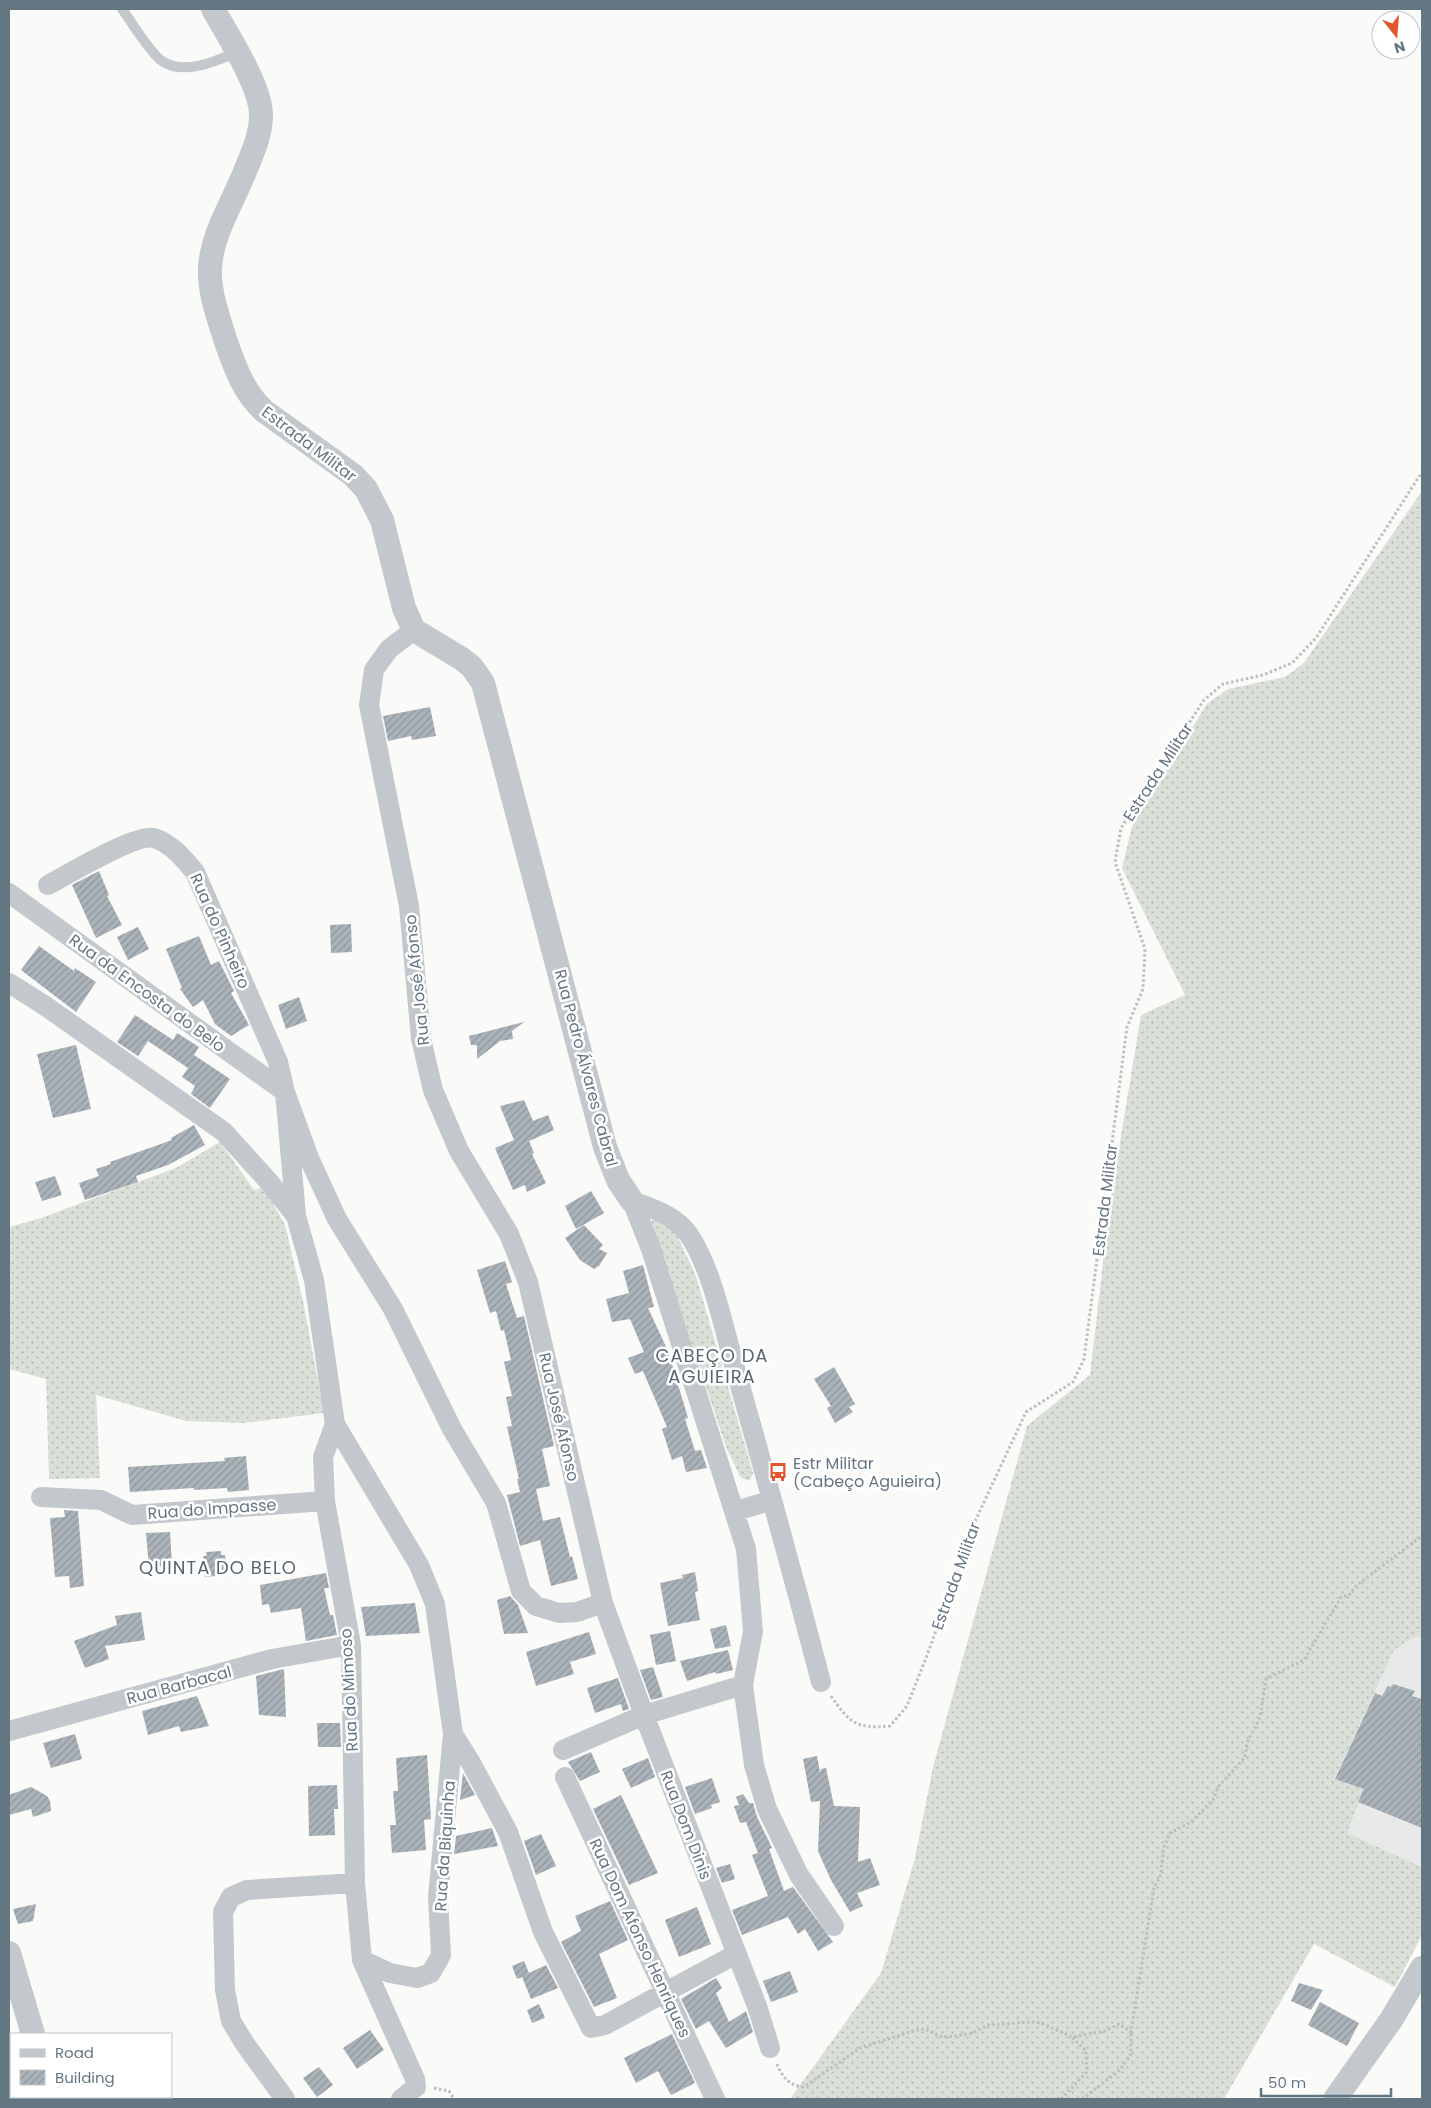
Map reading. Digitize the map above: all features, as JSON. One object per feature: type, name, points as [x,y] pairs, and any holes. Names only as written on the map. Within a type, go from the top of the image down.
[{"type":"street","name":"Estrada Militar","points":[[212,9],[237,52],[256,93],[261,116],[258,136],[217,236],[211,257],[212,289],[217,312],[238,378],[253,401],[353,475],[366,489],[382,520],[404,608],[414,630]]},
{"type":"street","name":"Rua Pedro Álvares Cabral","points":[[414,630],[421,636],[462,659],[472,667],[483,683],[606,1147],[618,1180],[632,1201],[651,1250],[736,1512],[746,1549],[753,1631],[742,1685],[754,1765],[767,1809],[799,1875],[834,1926]]},
{"type":"street","name":"Rua José Afonso","points":[[414,630],[390,649],[374,670],[369,706],[409,906],[421,1039],[433,1090],[459,1151],[509,1234],[528,1282],[603,1603]]},
{"type":"street","name":"Rua do Pinheiro","points":[[48,885],[132,841],[152,838],[173,848],[195,872],[278,1062],[285,1092]]},
{"type":"street","name":"Rua da Encosta do Belo","points":[[9,893],[285,1092]]},
{"type":"street","points":[[9,983],[44,1005],[224,1132],[270,1183],[296,1216]]},
{"type":"street","points":[[285,1092],[310,1158],[337,1219],[393,1309],[452,1429],[496,1503],[521,1590],[536,1606],[559,1613],[577,1612],[603,1603]]},
{"type":"street","points":[[285,1092],[296,1216],[314,1280],[334,1424],[419,1564],[435,1604],[453,1734],[471,1763],[508,1832],[543,1932],[591,2028],[605,2024],[736,1954]]},
{"type":"street","points":[[632,1201],[664,1212],[679,1224],[694,1244],[709,1276],[821,1682]]},
{"type":"street","name":"Rua do Mimoso","points":[[334,1424],[323,1457],[325,1501],[350,1645],[355,1883],[362,1960],[410,2066],[408,2093]]},
{"type":"street","name":"Rua do Impasse","points":[[41,1497],[101,1500],[132,1515],[325,1501]]},
{"type":"street","points":[[736,1512],[772,1500]]},
{"type":"street","name":"Rua Dom Dinis","points":[[603,1603],[770,2048]]},
{"type":"street","name":"Rua Barbacal","points":[[9,1732],[272,1659],[350,1645]]},
{"type":"street","points":[[563,1750],[644,1715],[742,1685]]},
{"type":"street","name":"Rua da Biquinha","points":[[362,1960],[390,1973],[417,1978],[431,1973],[441,1955],[438,1897],[453,1734]]},
{"type":"street","name":"Rua Dom Afonso Henriques","points":[[565,1777],[715,2099]]},
{"type":"street","points":[[285,2099],[245,2044],[231,2021],[225,1990],[223,1912],[231,1897],[247,1890],[355,1883]]},
{"type":"street","points":[[9,1953],[33,2033]]},
{"type":"street","points":[[1335,2099],[1391,2020],[1422,1968]]},
{"type":"lane","points":[[122,9],[162,62],[178,66],[210,64],[237,52]]},
{"type":"path","name":"Estrada Militar","points":[[821,1682],[845,1716],[866,1728],[890,1726],[907,1706],[928,1653],[970,1530],[1026,1412],[1073,1382],[1084,1359],[1127,1027],[1143,989],[1145,949],[1115,862],[1121,828],[1204,700],[1223,684],[1262,675],[1292,663],[1316,638],[1422,472]]},
{"type":"path","points":[[1082,2099],[1120,2070],[1131,2054],[1131,2032],[1154,1887],[1160,1878],[1164,1847],[1170,1833],[1191,1822],[1213,1800],[1218,1787],[1245,1757],[1247,1743],[1260,1717],[1266,1680],[1304,1660],[1342,1597],[1350,1595],[1357,1584],[1422,1536]]},
{"type":"path","points":[[770,2048],[781,2074],[795,2086],[804,2087],[860,2048],[916,2030],[925,2029],[942,2037],[973,2033],[988,2025],[1041,2023],[1072,2037],[1086,2052],[1086,2072],[1061,2099]]},
{"type":"path","points":[[1072,2037],[1105,2031],[1119,2024],[1131,2032]]},
{"type":"path","points":[[408,2093],[449,2091],[454,2099]]},
{"type":"shaded area","points":[[1422,491],[1422,1638],[1416,1636],[1394,1650],[1335,1778],[1364,1789],[1347,1833],[1422,1867],[1422,1935],[1395,1987],[1314,1944],[1224,2099],[790,2099],[881,1973],[915,1858],[933,1767],[1027,1426],[1090,1375],[1110,1203],[1141,1015],[1185,995],[1122,868],[1133,823],[1207,704],[1228,689],[1285,677],[1304,663]]},
{"type":"shaded area","points":[[220,1142],[254,1190],[264,1187],[285,1225],[303,1301],[324,1413],[244,1423],[186,1421],[96,1395],[100,1478],[49,1479],[46,1379],[9,1369],[9,1227],[41,1218],[176,1168]]},
{"type":"shaded area","points":[[655,1218],[676,1233],[696,1276],[753,1473],[750,1480],[743,1479],[740,1476],[726,1447],[651,1221]]},
{"type":"shaded area","points":[[1416,1636],[1422,1638],[1422,1867],[1346,1833],[1363,1789],[1335,1779],[1394,1650]]},
{"type":"building","points":[[430,707],[436,736],[412,740],[411,736],[388,741],[383,716]]},
{"type":"building","points":[[99,871],[109,895],[107,896],[122,925],[96,938],[72,885]]},
{"type":"building","points":[[351,924],[352,952],[331,953],[330,925]]},
{"type":"building","points":[[138,927],[149,949],[128,960],[117,937]]},
{"type":"building","points":[[199,936],[211,965],[219,961],[234,991],[231,993],[249,1025],[231,1036],[215,1024],[203,1000],[193,1007],[180,989],[182,988],[166,949]]},
{"type":"building","points":[[39,946],[74,971],[75,968],[96,982],[76,1012],[21,970]]},
{"type":"building","points":[[299,997],[307,1021],[286,1029],[278,1005]]},
{"type":"building","points":[[135,1015],[173,1040],[177,1033],[199,1047],[194,1055],[230,1079],[210,1108],[191,1094],[195,1086],[182,1077],[188,1068],[148,1041],[138,1056],[117,1042]]},
{"type":"building","points":[[524,1022],[512,1031],[513,1039],[500,1041],[477,1059],[477,1045],[471,1045],[469,1036]]},
{"type":"building","points":[[76,1045],[91,1109],[53,1118],[37,1054]]},
{"type":"building","points":[[524,1100],[533,1121],[548,1115],[554,1130],[529,1141],[534,1153],[532,1154],[546,1183],[527,1192],[525,1185],[513,1190],[495,1148],[514,1140],[500,1106]]},
{"type":"building","points":[[194,1125],[205,1145],[168,1165],[136,1176],[138,1182],[85,1200],[79,1183],[99,1176],[96,1169],[111,1164],[110,1162],[172,1140],[171,1138]]},
{"type":"building","points":[[55,1176],[62,1195],[42,1201],[35,1182]]},
{"type":"building","points":[[591,1191],[604,1213],[576,1229],[565,1206]]},
{"type":"building","points":[[584,1225],[603,1245],[599,1249],[607,1253],[599,1266],[594,1269],[580,1260],[565,1238]]},
{"type":"building","points":[[505,1261],[512,1282],[506,1284],[517,1318],[524,1316],[554,1446],[542,1449],[550,1486],[536,1489],[543,1521],[560,1517],[570,1557],[572,1556],[578,1579],[551,1586],[540,1540],[520,1546],[507,1495],[520,1492],[517,1479],[519,1479],[507,1427],[512,1426],[506,1397],[512,1396],[504,1362],[511,1360],[504,1330],[501,1331],[496,1311],[490,1313],[477,1270]]},
{"type":"building","points":[[643,1265],[654,1307],[648,1308],[668,1351],[688,1418],[685,1419],[695,1451],[701,1450],[707,1468],[686,1472],[682,1456],[672,1460],[662,1429],[667,1427],[643,1371],[635,1374],[628,1358],[644,1352],[630,1319],[612,1322],[606,1299],[629,1293],[623,1271]]},
{"type":"building","points":[[834,1367],[855,1404],[849,1407],[853,1412],[835,1423],[827,1408],[831,1406],[814,1379]]},
{"type":"building","points":[[246,1456],[249,1490],[228,1492],[227,1488],[194,1490],[194,1488],[130,1492],[128,1467],[225,1461],[224,1458]]},
{"type":"building","points":[[64,1510],[78,1511],[84,1586],[70,1588],[69,1576],[55,1577],[50,1518],[65,1517]]},
{"type":"building","points":[[170,1532],[172,1565],[149,1567],[146,1533]]},
{"type":"building","points":[[221,1551],[221,1555],[225,1555],[227,1575],[205,1577],[203,1556],[207,1556],[206,1552]]},
{"type":"building","points":[[695,1572],[698,1591],[695,1592],[700,1620],[668,1626],[660,1583],[683,1578],[682,1575]]},
{"type":"building","points":[[326,1573],[329,1588],[324,1588],[337,1635],[306,1641],[301,1608],[271,1613],[269,1604],[262,1605],[260,1585]]},
{"type":"building","points":[[510,1596],[518,1605],[528,1633],[504,1634],[497,1600]]},
{"type":"building","points":[[415,1603],[420,1633],[366,1636],[361,1607]]},
{"type":"building","points":[[141,1612],[145,1640],[105,1646],[109,1659],[85,1668],[74,1641],[117,1625],[115,1616]]},
{"type":"building","points":[[726,1625],[731,1646],[715,1649],[710,1629]]},
{"type":"building","points":[[670,1631],[676,1661],[656,1665],[650,1635]]},
{"type":"building","points":[[589,1632],[596,1654],[570,1662],[574,1674],[536,1686],[526,1652]]},
{"type":"building","points":[[728,1650],[733,1670],[716,1674],[715,1672],[687,1681],[680,1661]]},
{"type":"building","points":[[653,1667],[663,1697],[651,1700],[640,1670]]},
{"type":"building","points":[[284,1669],[286,1717],[259,1715],[256,1676]]},
{"type":"building","points":[[618,1678],[629,1709],[623,1711],[621,1704],[595,1713],[587,1688]]},
{"type":"building","points":[[1393,1684],[1415,1691],[1412,1696],[1422,1699],[1422,1828],[1358,1802],[1364,1789],[1335,1779],[1375,1693],[1382,1696],[1388,1686],[1391,1687]]},
{"type":"building","points":[[197,1696],[209,1726],[181,1732],[179,1726],[148,1735],[142,1711]]},
{"type":"building","points":[[317,1723],[340,1723],[341,1747],[318,1747]]},
{"type":"building","points":[[75,1734],[82,1759],[51,1768],[43,1743]]},
{"type":"building","points":[[591,1752],[600,1772],[580,1781],[568,1762]]},
{"type":"building","points":[[427,1755],[431,1819],[424,1820],[426,1850],[392,1853],[390,1825],[396,1825],[393,1791],[398,1791],[396,1758]]},
{"type":"building","points":[[817,1756],[820,1773],[821,1769],[826,1768],[834,1806],[860,1807],[858,1862],[870,1858],[880,1885],[857,1893],[863,1906],[850,1912],[831,1880],[818,1851],[820,1801],[811,1802],[803,1759]]},
{"type":"building","points":[[648,1758],[655,1777],[631,1788],[622,1769]]},
{"type":"building","points":[[463,1773],[475,1795],[460,1800]]},
{"type":"building","points":[[712,1778],[720,1802],[711,1805],[712,1808],[695,1814],[685,1787]]},
{"type":"building","points":[[337,1785],[338,1809],[334,1809],[335,1835],[309,1836],[308,1786]]},
{"type":"building","points":[[31,1787],[47,1796],[50,1801],[51,1811],[33,1817],[31,1809],[9,1815],[9,1795]]},
{"type":"building","points":[[743,1794],[749,1803],[753,1803],[757,1817],[772,1848],[769,1849],[784,1891],[793,1887],[833,1942],[818,1951],[805,1929],[798,1934],[788,1917],[742,1935],[732,1910],[768,1896],[752,1855],[758,1853],[746,1822],[740,1823],[734,1806],[739,1805],[736,1797]]},
{"type":"building","points":[[621,1795],[658,1873],[629,1885],[593,1809]]},
{"type":"building","points":[[492,1828],[498,1846],[454,1854],[456,1836]]},
{"type":"building","points":[[541,1834],[556,1866],[536,1875],[524,1841]]},
{"type":"building","points":[[730,1864],[735,1879],[722,1883],[716,1868]]},
{"type":"building","points":[[610,1901],[628,1940],[599,1954],[617,1998],[594,2007],[561,1942],[581,1931],[575,1916]]},
{"type":"building","points":[[36,1904],[33,1921],[18,1924],[13,1909]]},
{"type":"building","points":[[697,1907],[711,1944],[679,1957],[665,1920]]},
{"type":"building","points":[[524,1961],[529,1973],[546,1965],[558,1988],[531,1999],[522,1977],[517,1979],[512,1966]]},
{"type":"building","points":[[790,1971],[798,1992],[771,2002],[763,1981]]},
{"type":"building","points":[[716,1978],[722,1988],[716,1993],[729,2022],[746,2011],[753,2032],[726,2048],[709,2021],[696,2029],[681,1999]]},
{"type":"building","points":[[1299,1983],[1323,1990],[1311,2010],[1291,2001]]},
{"type":"building","points":[[1320,2002],[1359,2023],[1347,2046],[1308,2025]]},
{"type":"building","points":[[539,2004],[545,2018],[532,2023],[527,2010]]},
{"type":"building","points":[[370,2030],[384,2050],[357,2069],[343,2048]]},
{"type":"building","points":[[672,2034],[695,2083],[671,2095],[658,2071],[636,2083],[624,2058]]},
{"type":"building","points":[[319,2067],[333,2085],[317,2097],[303,2078]]},
{"type":"place","name":"Estr Militar (Cabeço Aguieira)","points":[[778,1472]]},
{"type":"district","name":"CABEÇO DA AGUIEIRA","points":[[712,1365]]},
{"type":"district","name":"QUINTA DO BELO","points":[[218,1567]]}]
